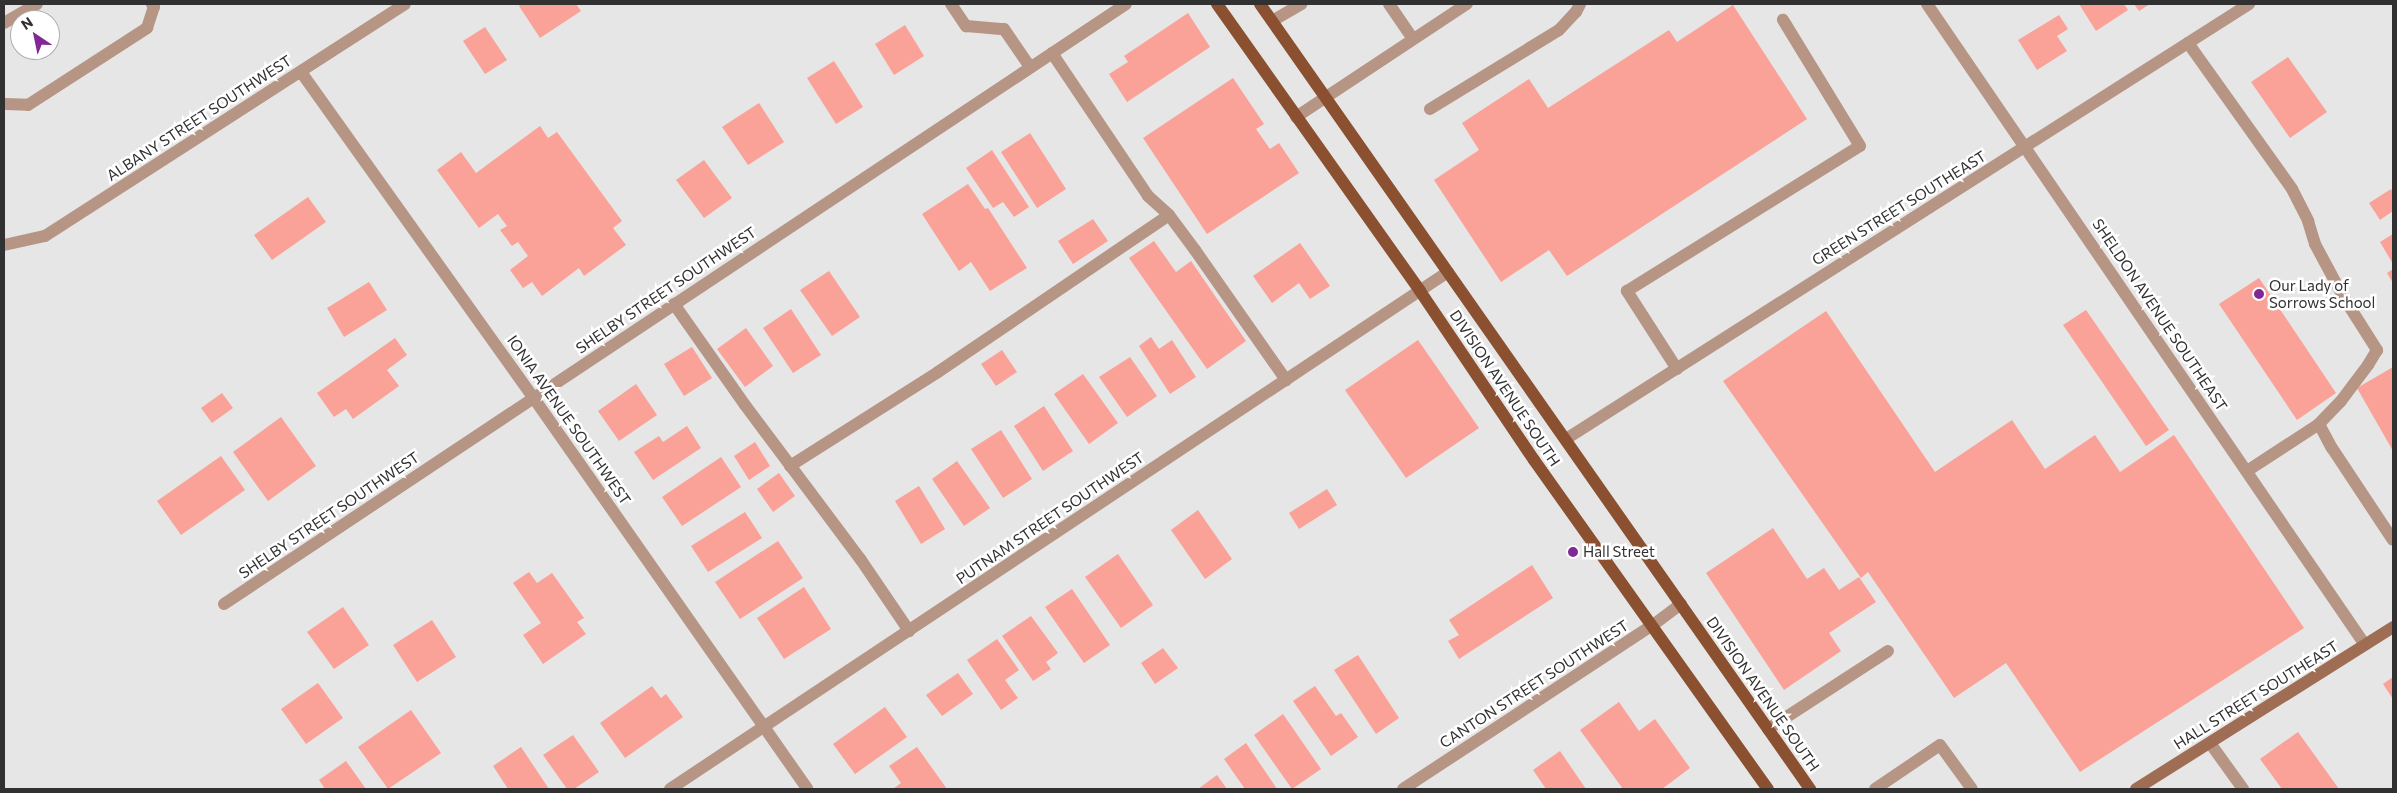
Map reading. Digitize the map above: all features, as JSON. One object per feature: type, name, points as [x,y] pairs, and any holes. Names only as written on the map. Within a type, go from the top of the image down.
[{"type":"main road","name":"DIVISION AVENUE SOUTH","points":[[1217,4],[1420,291],[1534,460],[1768,789]]},
{"type":"main road","name":"DIVISION AVENUE SOUTH","points":[[1260,4],[1810,789]]},
{"type":"main road","name":"HALL STREET SOUTHEAST","points":[[2136,789],[2393,627]]},
{"type":"street","points":[[4,23],[37,4]]},
{"type":"street","points":[[4,103],[28,105],[147,28],[154,7],[152,4]]},
{"type":"street","name":"ALBANY STREET SOUTHWEST","points":[[4,245],[45,236],[404,4]]},
{"type":"street","points":[[952,4],[966,26],[1004,29],[1030,67]]},
{"type":"street","name":"SHELBY STREET SOUTHWEST","points":[[224,604],[1126,4]]},
{"type":"street","points":[[1272,21],[1301,4]]},
{"type":"street","points":[[1389,4],[1413,39]]},
{"type":"street","points":[[1296,117],[1467,4]]},
{"type":"street","points":[[1430,109],[1558,30],[1576,12],[1580,4]]},
{"type":"street","name":"SHELDON AVENUE SOUTHEAST","points":[[1928,4],[2365,645]]},
{"type":"street","name":"GREEN STREET SOUTHEAST","points":[[1566,439],[2249,4]]},
{"type":"street","points":[[1677,369],[1627,291],[1860,146],[1783,20]]},
{"type":"street","points":[[2188,43],[2292,189],[2308,221],[2319,252],[2377,350],[2341,401],[2319,424],[2247,471]]},
{"type":"street","points":[[1052,53],[1148,196],[1169,215],[1286,380]]},
{"type":"street","name":"IONIA AVENUE SOUTHWEST","points":[[301,72],[533,397],[807,789]]},
{"type":"street","points":[[790,466],[938,372],[1169,215]]},
{"type":"street","name":"PUTNAM STREET SOUTHWEST","points":[[670,789],[1448,272]]},
{"type":"street","points":[[674,304],[790,466],[861,560],[909,631]]},
{"type":"street","points":[[2319,424],[2332,448],[2393,540]]},
{"type":"street","name":"CANTON STREET SOUTHWEST","points":[[1403,789],[1653,625],[1681,604]]},
{"type":"street","points":[[1768,730],[1888,651]]},
{"type":"street","points":[[2210,743],[2243,789]]},
{"type":"street","points":[[1875,789],[1940,745],[1972,789]]},
{"type":"building","points":[[522,4],[576,4],[581,11],[540,38],[519,6]]},
{"type":"building","points":[[2079,4],[2124,4],[2128,10],[2096,31]]},
{"type":"building","points":[[2134,4],[2150,4],[2139,11]]},
{"type":"building","points":[[1733,5],[1807,119],[1567,276],[1549,250],[1501,282],[1434,180],[1479,150],[1462,123],[1529,79],[1548,108],[1669,30],[1677,42]]},
{"type":"building","points":[[1188,13],[1210,47],[1127,102],[1109,74],[1128,62],[1124,56]]},
{"type":"building","points":[[2059,15],[2068,29],[2057,36],[2067,51],[2037,70],[2018,40]]},
{"type":"building","points":[[905,25],[924,56],[894,75],[875,44]]},
{"type":"building","points":[[485,27],[507,60],[485,74],[463,41]]},
{"type":"building","points":[[2288,57],[2327,112],[2290,138],[2251,82]]},
{"type":"building","points":[[834,61],[863,107],[836,124],[807,78]]},
{"type":"building","points":[[1233,78],[1264,124],[1256,129],[1270,149],[1279,143],[1299,173],[1207,234],[1143,138]]},
{"type":"building","points":[[759,103],[784,142],[748,165],[722,127]]},
{"type":"building","points":[[540,126],[548,138],[557,132],[622,221],[613,228],[626,245],[584,276],[579,268],[542,296],[532,282],[523,288],[510,270],[528,256],[518,242],[512,246],[500,230],[507,226],[498,214],[479,228],[437,170],[461,152],[476,173]]},
{"type":"building","points":[[1030,133],[1066,189],[1037,208],[1001,152]]},
{"type":"building","points":[[992,150],[1029,207],[1014,217],[1003,202],[993,208],[966,168]]},
{"type":"building","points":[[704,160],[732,198],[704,218],[676,180]]},
{"type":"building","points":[[968,184],[985,209],[988,208],[1027,268],[990,291],[971,262],[959,271],[922,214]]},
{"type":"building","points":[[2391,189],[2393,193],[2393,211],[2380,220],[2369,203]]},
{"type":"building","points":[[308,197],[326,222],[272,260],[254,235]]},
{"type":"building","points":[[1093,219],[1108,241],[1073,264],[1058,241]]},
{"type":"building","points":[[2393,234],[2393,264],[2380,242]]},
{"type":"building","points":[[1154,241],[1176,272],[1191,261],[1246,341],[1207,369],[1129,258]]},
{"type":"building","points":[[1300,243],[1330,286],[1310,299],[1299,283],[1272,303],[1253,276]]},
{"type":"building","points":[[2393,269],[2393,283],[2387,273]]},
{"type":"building","points":[[829,271],[860,317],[832,336],[800,290]]},
{"type":"building","points":[[2259,278],[2336,393],[2297,420],[2219,304]]},
{"type":"building","points":[[369,282],[387,310],[344,337],[327,308]]},
{"type":"building","points":[[791,309],[821,355],[793,373],[763,328]]},
{"type":"building","points":[[2086,310],[2169,430],[2146,446],[2063,325]]},
{"type":"building","points":[[1826,311],[1935,472],[2012,420],[2045,469],[2095,435],[2120,472],[2174,435],[2304,628],[2080,772],[2006,663],[1954,698],[1868,572],[1861,578],[1723,381]]},
{"type":"building","points":[[746,328],[773,366],[745,387],[717,349]]},
{"type":"building","points":[[1151,337],[1159,349],[1172,340],[1196,377],[1170,394],[1139,346]]},
{"type":"building","points":[[395,338],[407,355],[387,370],[399,386],[353,419],[346,409],[334,417],[317,393]]},
{"type":"building","points":[[1418,340],[1479,428],[1406,478],[1345,390]]},
{"type":"building","points":[[692,347],[712,378],[684,396],[664,364]]},
{"type":"building","points":[[1002,350],[1017,372],[996,386],[981,364]]},
{"type":"building","points":[[1130,357],[1157,396],[1127,417],[1099,377]]},
{"type":"building","points":[[2393,367],[2393,451],[2357,388]]},
{"type":"building","points":[[1083,374],[1118,423],[1089,444],[1054,394]]},
{"type":"building","points":[[636,384],[657,415],[619,441],[598,411]]},
{"type":"building","points":[[222,393],[233,408],[212,423],[201,408]]},
{"type":"building","points":[[1044,406],[1073,451],[1043,471],[1014,426]]},
{"type":"building","points":[[281,417],[316,466],[268,501],[233,452]]},
{"type":"building","points":[[687,426],[701,448],[653,480],[634,452],[659,436],[663,442]]},
{"type":"building","points":[[1001,430],[1032,479],[1003,498],[971,449]]},
{"type":"building","points":[[755,442],[770,466],[749,480],[734,456]]},
{"type":"building","points":[[221,456],[245,490],[181,535],[157,501]]},
{"type":"building","points":[[721,457],[741,487],[682,526],[662,497]]},
{"type":"building","points":[[957,461],[990,508],[964,526],[932,479]]},
{"type":"building","points":[[779,473],[795,496],[773,512],[757,489]]},
{"type":"building","points":[[919,486],[945,529],[921,544],[895,501]]},
{"type":"building","points":[[1327,489],[1337,505],[1299,529],[1289,513]]},
{"type":"building","points":[[1198,510],[1232,559],[1205,579],[1171,530]]},
{"type":"building","points":[[745,512],[762,538],[708,572],[691,546]]},
{"type":"building","points":[[1773,528],[1807,579],[1824,568],[1839,590],[1859,577],[1876,602],[1829,633],[1841,651],[1784,690],[1706,573]]},
{"type":"building","points":[[778,541],[803,578],[740,619],[715,582]]},
{"type":"building","points":[[1118,554],[1153,605],[1121,628],[1085,577]]},
{"type":"building","points":[[1532,565],[1553,598],[1459,659],[1448,641],[1459,635],[1449,620]]},
{"type":"building","points":[[529,572],[537,583],[552,573],[584,618],[577,622],[586,634],[543,664],[523,635],[541,623],[513,583]]},
{"type":"building","points":[[804,587],[831,629],[784,659],[757,618]]},
{"type":"building","points":[[1072,589],[1110,645],[1084,663],[1045,607]]},
{"type":"building","points":[[343,607],[369,645],[334,669],[307,632]]},
{"type":"building","points":[[1031,616],[1058,653],[1046,662],[1051,669],[1033,681],[1002,636]]},
{"type":"building","points":[[432,620],[456,657],[417,682],[393,645]]},
{"type":"building","points":[[997,639],[1019,670],[1005,680],[1018,698],[1001,710],[967,660]]},
{"type":"building","points":[[1163,648],[1178,668],[1155,684],[1141,663]]},
{"type":"building","points":[[1358,655],[1399,718],[1376,734],[1334,670]]},
{"type":"building","points":[[958,673],[973,694],[942,716],[926,695]]},
{"type":"building","points":[[2393,677],[2393,699],[2383,684]]},
{"type":"building","points":[[318,683],[343,718],[306,744],[281,709]]},
{"type":"building","points":[[652,686],[661,698],[666,694],[683,717],[625,758],[600,723]]},
{"type":"building","points":[[1315,686],[1336,716],[1341,713],[1358,737],[1331,756],[1293,701]]},
{"type":"building","points":[[1619,702],[1639,731],[1655,719],[1690,768],[1662,789],[1623,789],[1580,730]]},
{"type":"building","points":[[885,707],[907,737],[855,774],[833,744]]},
{"type":"building","points":[[411,710],[441,753],[388,789],[358,747]]},
{"type":"building","points":[[1283,714],[1321,769],[1292,789],[1254,735]]},
{"type":"building","points":[[2298,732],[2339,789],[2282,789],[2260,759]]},
{"type":"building","points":[[573,735],[599,772],[574,789],[567,789],[543,755]]},
{"type":"building","points":[[1246,743],[1277,789],[1245,789],[1224,759]]},
{"type":"building","points":[[521,747],[549,789],[508,789],[493,766]]},
{"type":"building","points":[[917,747],[947,789],[893,789],[901,783],[889,766]]},
{"type":"building","points":[[1560,751],[1586,789],[1546,789],[1533,770]]},
{"type":"building","points":[[346,761],[366,789],[325,789],[319,780]]},
{"type":"building","points":[[1217,775],[1227,789],[1198,789]]},
{"type":"place","name":"Our Lady of Sorrows School","points":[[2259,294]]},
{"type":"place","name":"Hall Street","points":[[1573,552]]}]
